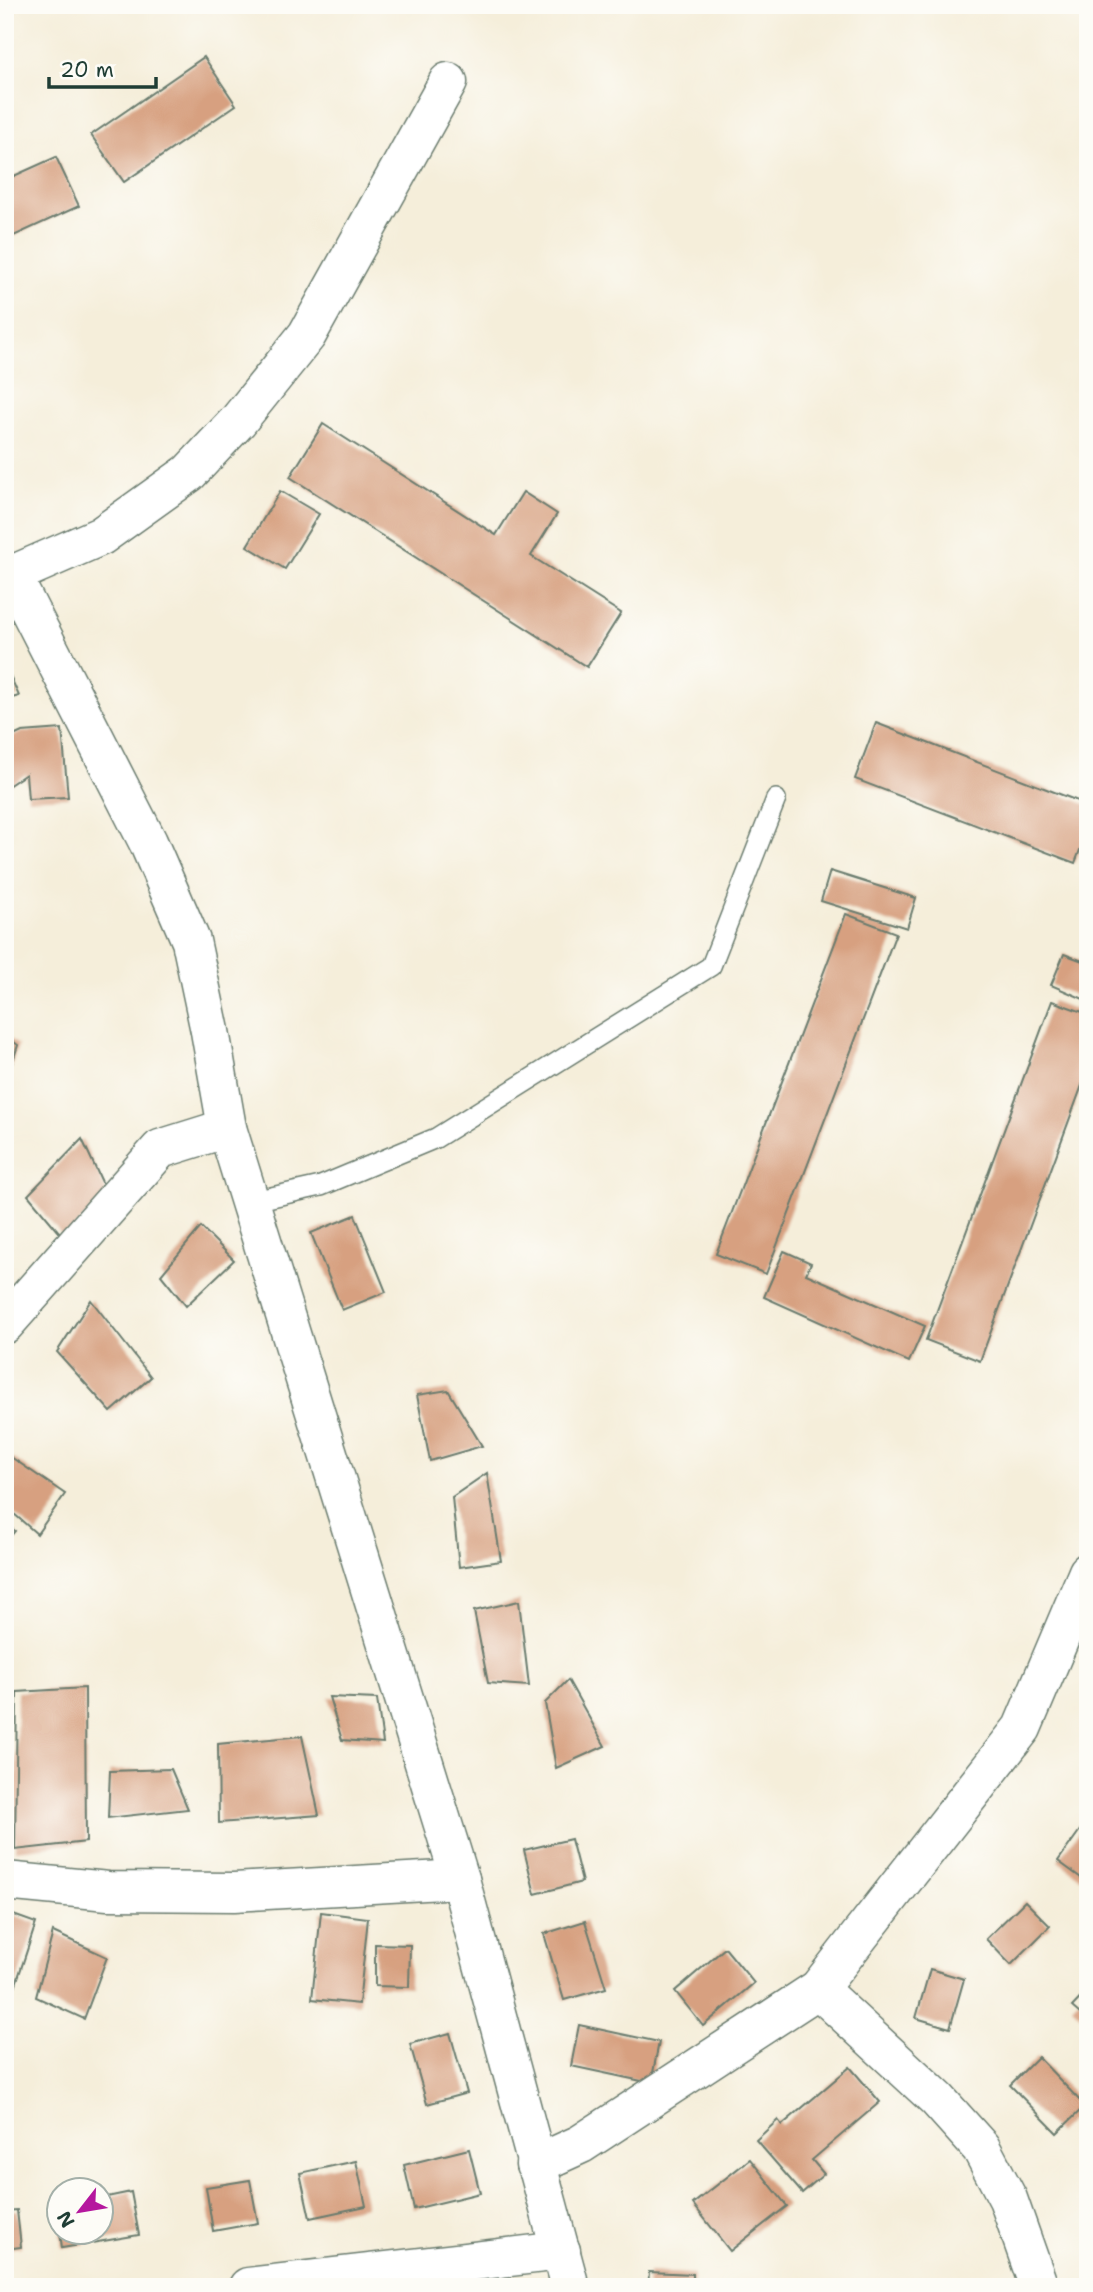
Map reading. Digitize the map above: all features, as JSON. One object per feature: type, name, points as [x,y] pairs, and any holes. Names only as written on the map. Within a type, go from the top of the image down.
[{"type":"street","points":[[248,2287],[565,2269],[460,1879],[227,1128],[191,941],[148,842],[8,577],[101,536],[189,472],[238,421],[307,335],[448,82]]},
{"type":"street","points":[[5,1324],[160,1149],[227,1128]]},
{"type":"street","points":[[535,2165],[581,2144],[818,1989],[1023,1728],[1088,1572]]},
{"type":"street","points":[[5,1881],[108,1891],[234,1892],[460,1879]]},
{"type":"street","points":[[818,1989],[937,2099],[981,2148],[1008,2199],[1039,2287]]},
{"type":"lane","points":[[249,1202],[321,1186],[436,1138],[711,966],[776,799]]},
{"type":"building","points":[[204,57],[236,105],[124,182],[91,135]]},
{"type":"building","points":[[56,157],[79,206],[5,240],[5,180]]},
{"type":"building","points":[[323,424],[496,535],[523,492],[557,514],[531,556],[621,613],[587,667],[290,477]]},
{"type":"building","points":[[280,491],[319,514],[285,569],[247,546]]},
{"type":"building","points":[[5,664],[19,696],[5,700]]},
{"type":"building","points":[[876,723],[1088,805],[1088,829],[1075,863],[855,779]]},
{"type":"building","points":[[62,729],[68,797],[28,799],[26,774],[5,788],[5,740],[22,732]]},
{"type":"building","points":[[830,871],[916,898],[907,928],[821,901]]},
{"type":"building","points":[[846,914],[896,933],[766,1274],[716,1254]]},
{"type":"building","points":[[1064,954],[1088,963],[1088,1001],[1051,985]]},
{"type":"building","points":[[1052,1001],[1088,1014],[1088,1069],[980,1361],[926,1340]]},
{"type":"building","points":[[5,1035],[18,1045],[6,1082],[5,1082]]},
{"type":"building","points":[[82,1139],[108,1195],[64,1238],[28,1195]]},
{"type":"building","points":[[355,1215],[386,1292],[342,1310],[311,1233]]},
{"type":"building","points":[[201,1227],[234,1260],[186,1306],[161,1275]]},
{"type":"building","points":[[784,1251],[811,1263],[806,1274],[925,1326],[909,1362],[764,1297]]},
{"type":"building","points":[[91,1300],[151,1377],[111,1412],[57,1352]]},
{"type":"building","points":[[448,1390],[482,1446],[430,1461],[417,1395]]},
{"type":"building","points":[[5,1453],[65,1494],[37,1534],[5,1506]]},
{"type":"building","points":[[487,1473],[501,1561],[459,1567],[452,1497]]},
{"type":"building","points":[[5,1523],[15,1531],[5,1543]]},
{"type":"building","points":[[519,1601],[529,1686],[488,1683],[474,1611]]},
{"type":"building","points":[[568,1680],[605,1746],[556,1768],[545,1703]]},
{"type":"building","points":[[85,1688],[86,1842],[15,1850],[17,1692]]},
{"type":"building","points":[[329,1697],[377,1699],[383,1743],[342,1740]]},
{"type":"building","points":[[302,1736],[319,1815],[219,1823],[218,1744]]},
{"type":"building","points":[[171,1769],[188,1809],[108,1818],[110,1771]]},
{"type":"building","points":[[1088,1819],[1088,1883],[1058,1861]]},
{"type":"building","points":[[571,1839],[582,1882],[535,1894],[524,1850]]},
{"type":"building","points":[[1025,1901],[1050,1926],[1011,1965],[986,1939]]},
{"type":"building","points":[[5,1912],[36,1923],[12,1996],[5,1994]]},
{"type":"building","points":[[321,1912],[368,1918],[359,2004],[312,1999]]},
{"type":"building","points":[[585,1921],[606,1988],[564,2000],[544,1934]]},
{"type":"building","points":[[53,1932],[107,1957],[84,2019],[36,1997]]},
{"type":"building","points":[[375,1944],[410,1945],[409,1987],[375,1986]]},
{"type":"building","points":[[725,1948],[754,1983],[703,2026],[675,1991]]},
{"type":"building","points":[[930,1969],[964,1979],[950,2028],[916,2018]]},
{"type":"building","points":[[1088,1990],[1088,2021],[1072,2007]]},
{"type":"building","points":[[579,2025],[659,2042],[651,2083],[571,2066]]},
{"type":"building","points":[[450,2033],[467,2093],[427,2104],[410,2044]]},
{"type":"building","points":[[1038,2057],[1085,2106],[1057,2133],[1010,2085]]},
{"type":"building","points":[[850,2067],[880,2102],[812,2160],[824,2174],[802,2193],[756,2140],[778,2120],[782,2125]]},
{"type":"building","points":[[469,2149],[480,2193],[414,2209],[404,2165]]},
{"type":"building","points":[[750,2159],[787,2206],[730,2251],[693,2204]]},
{"type":"building","points":[[356,2161],[366,2206],[310,2218],[300,2173]]},
{"type":"building","points":[[250,2180],[258,2223],[213,2231],[206,2187]]},
{"type":"building","points":[[131,2192],[139,2235],[116,2239],[116,2195]]},
{"type":"building","points":[[17,2210],[21,2247],[5,2249],[5,2211]]},
{"type":"building","points":[[649,2272],[693,2274],[693,2287],[648,2287]]}]
